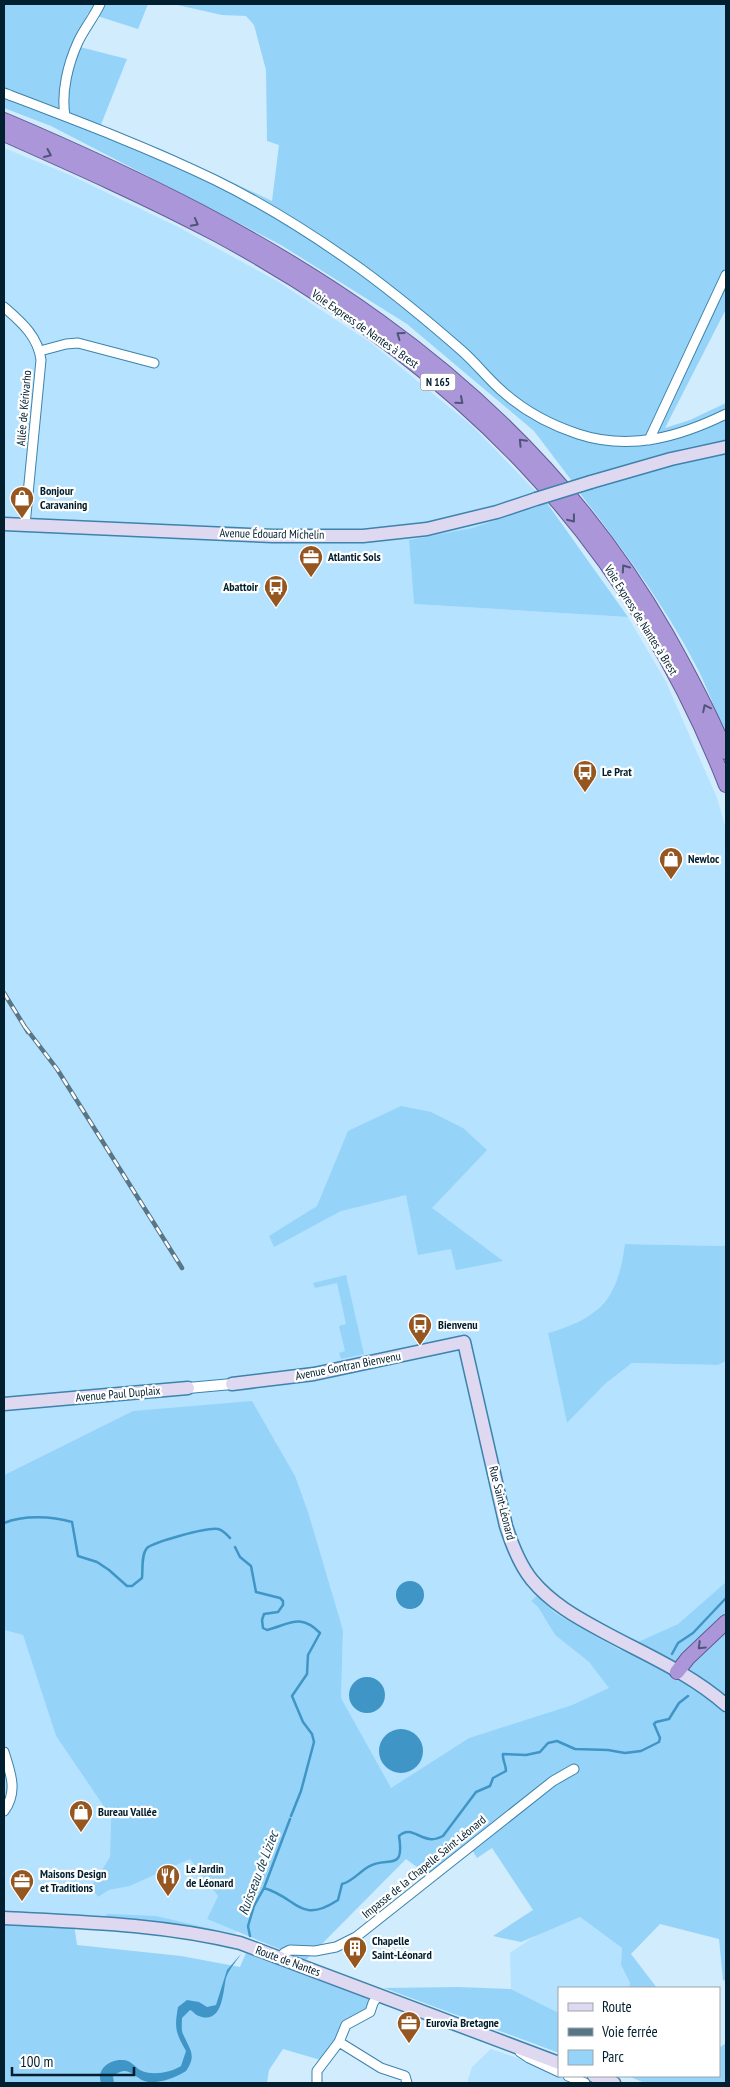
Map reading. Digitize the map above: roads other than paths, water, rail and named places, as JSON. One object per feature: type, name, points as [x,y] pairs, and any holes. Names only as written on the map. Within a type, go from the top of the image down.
[{"type":"highway","name":"Voie Express de Nantes à Brest","points":[[4,120],[151,187],[264,247],[385,324],[432,360],[485,405],[551,473],[605,540],[629,574],[681,658],[711,717],[726,752]]},
{"type":"highway","name":"Voie Express de Nantes à Brest","points":[[4,134],[131,191],[220,236],[278,270],[374,332],[474,412],[527,465],[560,503],[619,581],[645,621],[681,685],[710,745],[726,785]]},
{"type":"highway","points":[[677,1672],[688,1658],[726,1622]]},
{"type":"main road","name":"Avenue Édouard Michelin","points":[[4,524],[273,536],[363,536],[427,529],[497,512],[671,459],[726,447]]},
{"type":"main road","name":"Avenue Gontran Bienvenu","points":[[232,1384],[314,1374],[464,1342]]},
{"type":"main road","name":"Rue Saint-Léonard","points":[[464,1342],[506,1526],[512,1546],[521,1564],[552,1601],[572,1615],[689,1677],[726,1705]]},
{"type":"main road","name":"Avenue Paul Duplaix","points":[[4,1404],[188,1388]]},
{"type":"main road","name":"Route de Nantes","points":[[4,1918],[95,1921],[154,1926],[208,1935],[246,1945],[558,2063]]},
{"type":"main road","points":[[597,2077],[614,2083]]},
{"type":"street","points":[[65,116],[63,106],[69,67],[79,41],[100,4]]},
{"type":"street","points":[[4,93],[65,116],[217,181],[256,202],[311,236],[386,289],[463,352],[502,392],[543,419],[592,438],[621,441],[649,440],[684,433],[726,414]]},
{"type":"street","points":[[649,440],[726,275]]},
{"type":"street","name":"Allée de Kérivarho","points":[[4,307],[30,331],[40,351],[41,360],[25,524]]},
{"type":"street","points":[[40,351],[78,343],[154,363]]},
{"type":"street","name":"Avenue Paul Duplaix","points":[[188,1388],[232,1384]]},
{"type":"street","points":[[4,1752],[13,1788],[11,1799],[4,1811]]},
{"type":"street","name":"Impasse de la Chapelle Saint-Léonard","points":[[281,1958],[284,1953],[290,1950],[315,1950],[336,1947],[356,1938],[553,1781],[574,1769]]},
{"type":"street","points":[[4,1914],[35,1920]]},
{"type":"street","points":[[317,2083],[317,2071],[339,2042],[346,2025],[370,2012],[379,1994]]},
{"type":"street","points":[[339,2042],[380,2068],[405,2076],[407,2083]]},
{"type":"street","points":[[510,2045],[529,2058],[558,2072]]},
{"type":"street","points":[[570,2077],[585,2083]]},
{"type":"waterway","name":"Ruisseau de Liziec","points":[[4,1523],[12,1520],[38,1517],[56,1518],[72,1522],[78,1556],[97,1562],[127,1586],[132,1586],[142,1578],[144,1554],[147,1548],[152,1545],[212,1529],[221,1530],[230,1538]]},
{"type":"waterway","name":"Ruisseau de Liziec","points":[[235,1547],[240,1557],[251,1566],[256,1592],[280,1598],[283,1601],[283,1605],[278,1612],[264,1614],[262,1620],[263,1628],[267,1630],[289,1623],[301,1622],[307,1623],[320,1633],[308,1655],[307,1674],[292,1696],[303,1722],[312,1734],[314,1742],[301,1791],[291,1816]]},
{"type":"waterway","points":[[672,1654],[678,1643],[693,1633],[726,1598]]},
{"type":"waterway","points":[[264,1888],[307,1910],[325,1907],[338,1900],[342,1884],[364,1869],[375,1864],[397,1859],[400,1848],[399,1836],[403,1833],[410,1832],[432,1839],[443,1836],[476,1792],[490,1786],[493,1778],[506,1771],[503,1754],[526,1755],[540,1752],[548,1743],[557,1741],[575,1749],[608,1750],[625,1753],[641,1751],[659,1742],[660,1738],[654,1724],[669,1719],[679,1703],[688,1696]]},
{"type":"waterway","name":"Ruisseau de Liziec","points":[[250,1936],[248,1926],[254,1906],[264,1888],[290,1819]]},
{"type":"railway","points":[[4,993],[28,1032]]},
{"type":"railway","points":[[25,1027],[57,1069],[182,1268]]},
{"type":"place","name":"Bonjour Caravaning","points":[[22,519]]},
{"type":"place","name":"Atlantic Sols","points":[[311,578]]},
{"type":"place","name":"Abattoir","points":[[276,608]]},
{"type":"place","name":"Le Prat","points":[[585,793]]},
{"type":"place","name":"Newloc","points":[[671,880]]},
{"type":"place","name":"Bienvenu","points":[[420,1346]]},
{"type":"place","name":"Bureau Vallée","points":[[81,1833]]},
{"type":"place","name":"Le Jardin de Léonard","points":[[168,1897]]},
{"type":"place","name":"Maisons Design et Traditions","points":[[22,1902]]},
{"type":"place","name":"Chapelle Saint-Léonard","points":[[355,1969]]},
{"type":"place","name":"Eurovia Bretagne","points":[[409,2044]]}]
